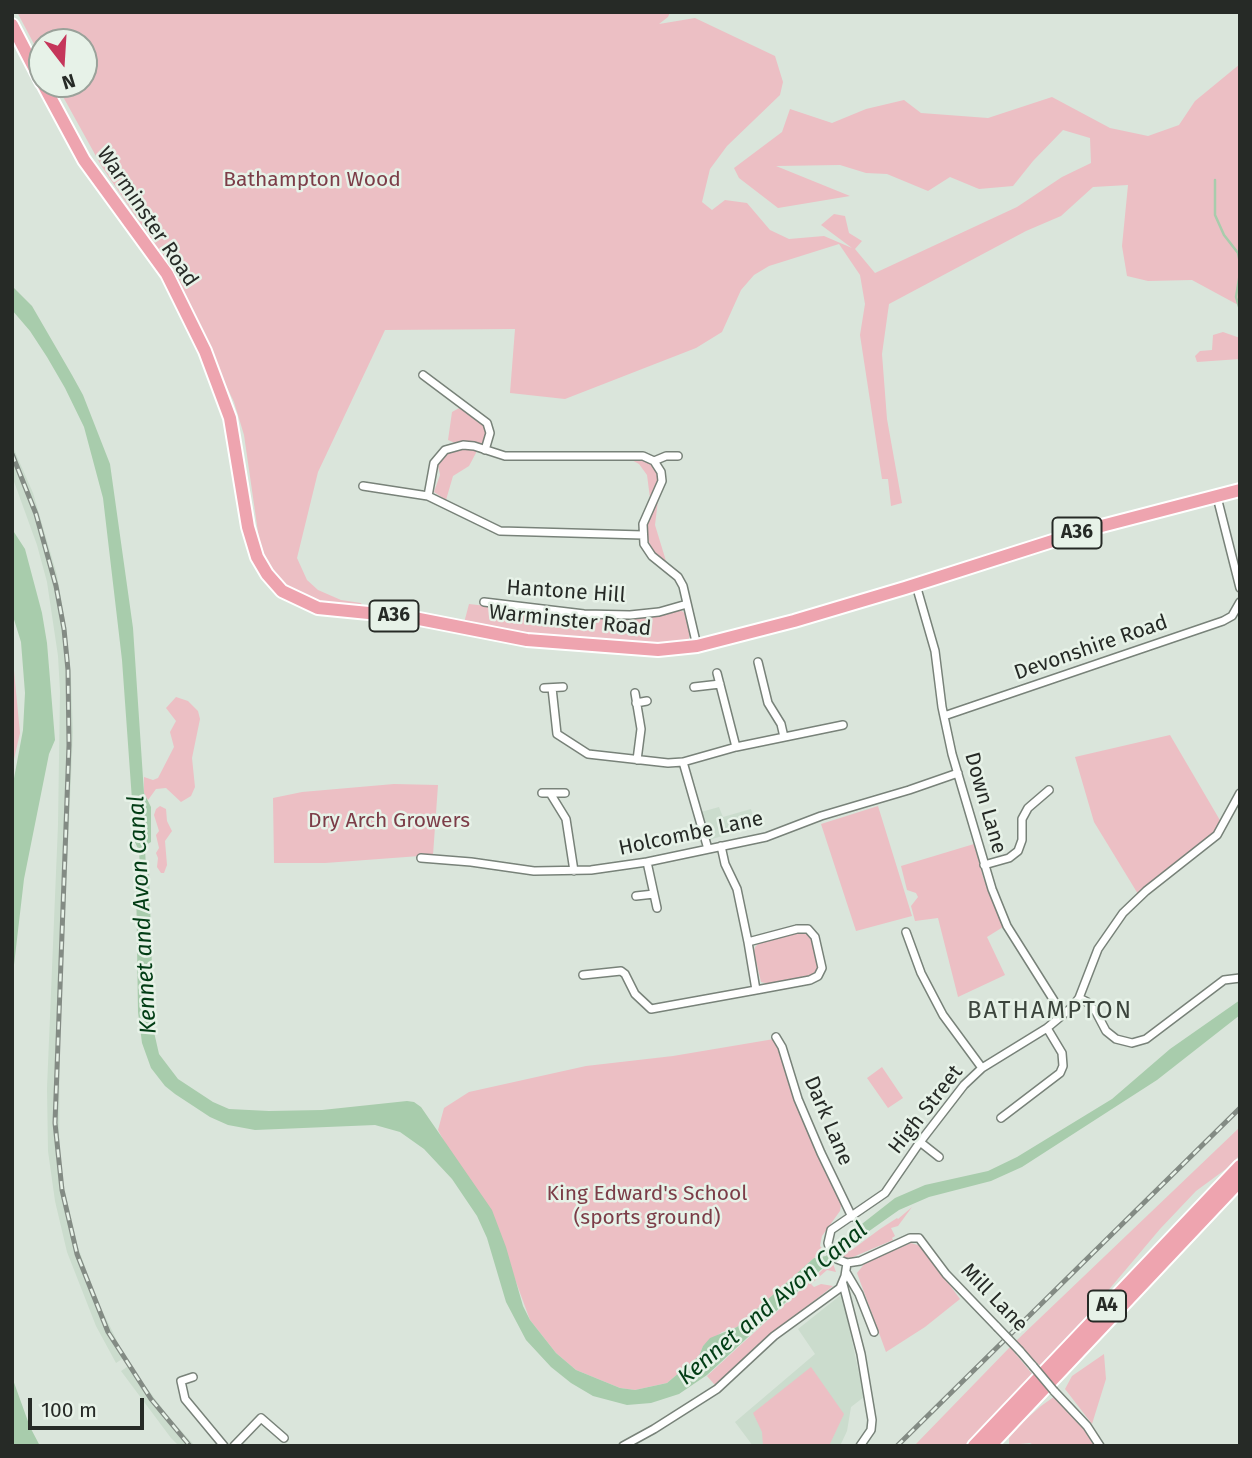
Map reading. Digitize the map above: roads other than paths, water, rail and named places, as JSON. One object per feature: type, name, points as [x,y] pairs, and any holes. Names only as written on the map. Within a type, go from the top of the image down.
[{"type":"highway","name":"Warminster Road","points":[[12,25],[28,56]]},
{"type":"highway","name":"Warminster Road","points":[[50,98],[84,160],[167,274],[205,352],[230,418],[248,527],[253,547],[267,574],[282,591],[318,608],[409,617],[527,640],[658,650],[697,646],[916,585],[1090,529],[1240,490]]},
{"type":"highway","name":"A4","points":[[974,1446],[1240,1166]]},
{"type":"highway","name":"A4","points":[[990,1446],[1240,1181]]},
{"type":"street","points":[[423,375],[487,423],[490,433],[485,450]]},
{"type":"street","points":[[428,496],[434,463],[438,456],[454,447],[474,446],[505,456],[643,456],[654,460],[661,471],[662,481],[643,524],[643,535],[647,550],[678,577],[697,646]]},
{"type":"street","points":[[654,460],[678,456]]},
{"type":"street","points":[[362,486],[428,496],[499,531],[643,535]]},
{"type":"street","points":[[1217,496],[1240,588]]},
{"type":"street","name":"Down Lane","points":[[916,585],[935,651],[944,716],[984,865],[1007,926],[1063,1015]]},
{"type":"street","name":"Hantone Hill","points":[[484,602],[596,615],[659,612],[687,604]]},
{"type":"street","name":"Devonshire Road","points":[[944,716],[1223,621],[1232,616],[1240,602]]},
{"type":"street","points":[[758,662],[766,683],[768,703],[782,724],[784,737]]},
{"type":"street","points":[[717,673],[736,747]]},
{"type":"street","points":[[694,687],[720,684]]},
{"type":"street","points":[[563,687],[548,688],[556,734],[588,754],[683,762],[736,747],[843,725]]},
{"type":"street","points":[[635,693],[641,729],[637,760]]},
{"type":"street","points":[[636,703],[647,701]]},
{"type":"street","points":[[831,718],[833,727]]},
{"type":"street","points":[[683,762],[708,849]]},
{"type":"street","name":"Holcombe Lane","points":[[421,858],[471,862],[522,871],[574,871],[647,862],[776,834],[821,816],[909,790],[958,772]]},
{"type":"street","points":[[984,865],[1009,858],[1018,851],[1022,840],[1022,819],[1028,808],[1049,790]]},
{"type":"street","points":[[565,793],[546,793],[566,819],[574,871]]},
{"type":"street","points":[[1240,793],[1217,835],[1146,891],[1123,913],[1098,949],[1079,998],[1096,1012],[1106,1031],[1116,1039],[1132,1043],[1146,1039],[1224,981],[1240,978]]},
{"type":"street","points":[[721,846],[725,864],[737,889],[756,990]]},
{"type":"street","points":[[647,862],[657,908]]},
{"type":"street","points":[[636,896],[654,894]]},
{"type":"street","points":[[583,975],[621,971],[635,994],[651,1009],[810,980],[818,976],[822,968],[815,937],[807,929],[797,929],[748,942]]},
{"type":"street","points":[[906,932],[920,973],[943,1015],[982,1068]]},
{"type":"street","name":"High Street","points":[[844,1265],[830,1250],[828,1238],[831,1230],[885,1194],[958,1092],[982,1068],[1047,1028],[1079,998]]},
{"type":"street","points":[[1001,1118],[1060,1073],[1063,1066],[1062,1053],[1047,1028]]},
{"type":"street","name":"Dark Lane","points":[[776,1037],[782,1046],[798,1099],[852,1217]]},
{"type":"street","points":[[920,1142],[939,1157]]},
{"type":"street","name":"Mill Lane","points":[[844,1265],[860,1261],[910,1238],[919,1238],[946,1274],[1087,1426],[1100,1446]]},
{"type":"street","points":[[844,1265],[843,1284],[861,1354],[872,1420],[871,1430],[860,1446]]},
{"type":"street","points":[[844,1265],[874,1332]]},
{"type":"street","points":[[623,1446],[717,1389],[774,1336],[843,1284]]},
{"type":"street","points":[[193,1377],[181,1381],[185,1399],[224,1446]]},
{"type":"street","points":[[234,1446],[261,1418],[284,1438]]},
{"type":"water","name":"Kennet and Avon Canal","points":[[12,286],[32,306],[72,375],[83,395],[110,464],[133,628],[144,793],[151,807],[151,842],[146,845],[145,850],[149,871],[154,1032],[159,1054],[178,1079],[229,1109],[322,1110],[407,1101],[421,1107],[492,1210],[530,1320],[556,1353],[576,1370],[620,1388],[635,1390],[667,1383],[699,1356],[710,1338],[737,1327],[814,1258],[826,1256],[844,1238],[895,1198],[925,1185],[988,1171],[1017,1157],[1112,1099],[1170,1049],[1240,1000],[1240,1015],[1157,1080],[1022,1167],[991,1181],[929,1197],[899,1210],[828,1260],[825,1266],[707,1375],[679,1394],[651,1403],[627,1405],[593,1396],[571,1383],[551,1367],[526,1340],[506,1302],[487,1238],[477,1216],[452,1179],[424,1149],[400,1132],[375,1125],[255,1130],[228,1125],[210,1117],[175,1094],[151,1068],[142,1043],[138,1012],[136,875],[140,867],[139,851],[135,842],[122,660],[103,498],[84,427],[47,357],[12,310]]},
{"type":"water","points":[[12,529],[25,549],[42,613],[55,740],[49,754],[24,879],[12,982],[12,789],[23,730],[25,693],[21,642],[12,613]]},
{"type":"water","points":[[12,1377],[30,1427],[40,1446],[12,1446]]},
{"type":"waterway","points":[[1215,180],[1215,215],[1224,235],[1238,253],[1240,263]]},
{"type":"waterway","points":[[1240,273],[1236,297],[1240,310]]},
{"type":"railway","points":[[12,454],[36,514],[56,586],[68,670],[69,745],[55,1123],[62,1190],[77,1254],[108,1332],[151,1399],[190,1446]]},
{"type":"railway","points":[[897,1446],[1240,1108]]},
{"type":"district","name":"BATHAMPTON","points":[[1050,1011]]},
{"type":"park label","name":"Bathampton Wood","points":[[312,180]]},
{"type":"park label","name":"Dry Arch Growers","points":[[389,821]]},
{"type":"park label","name":"King Edward's School (sports ground)","points":[[647,1206]]}]
